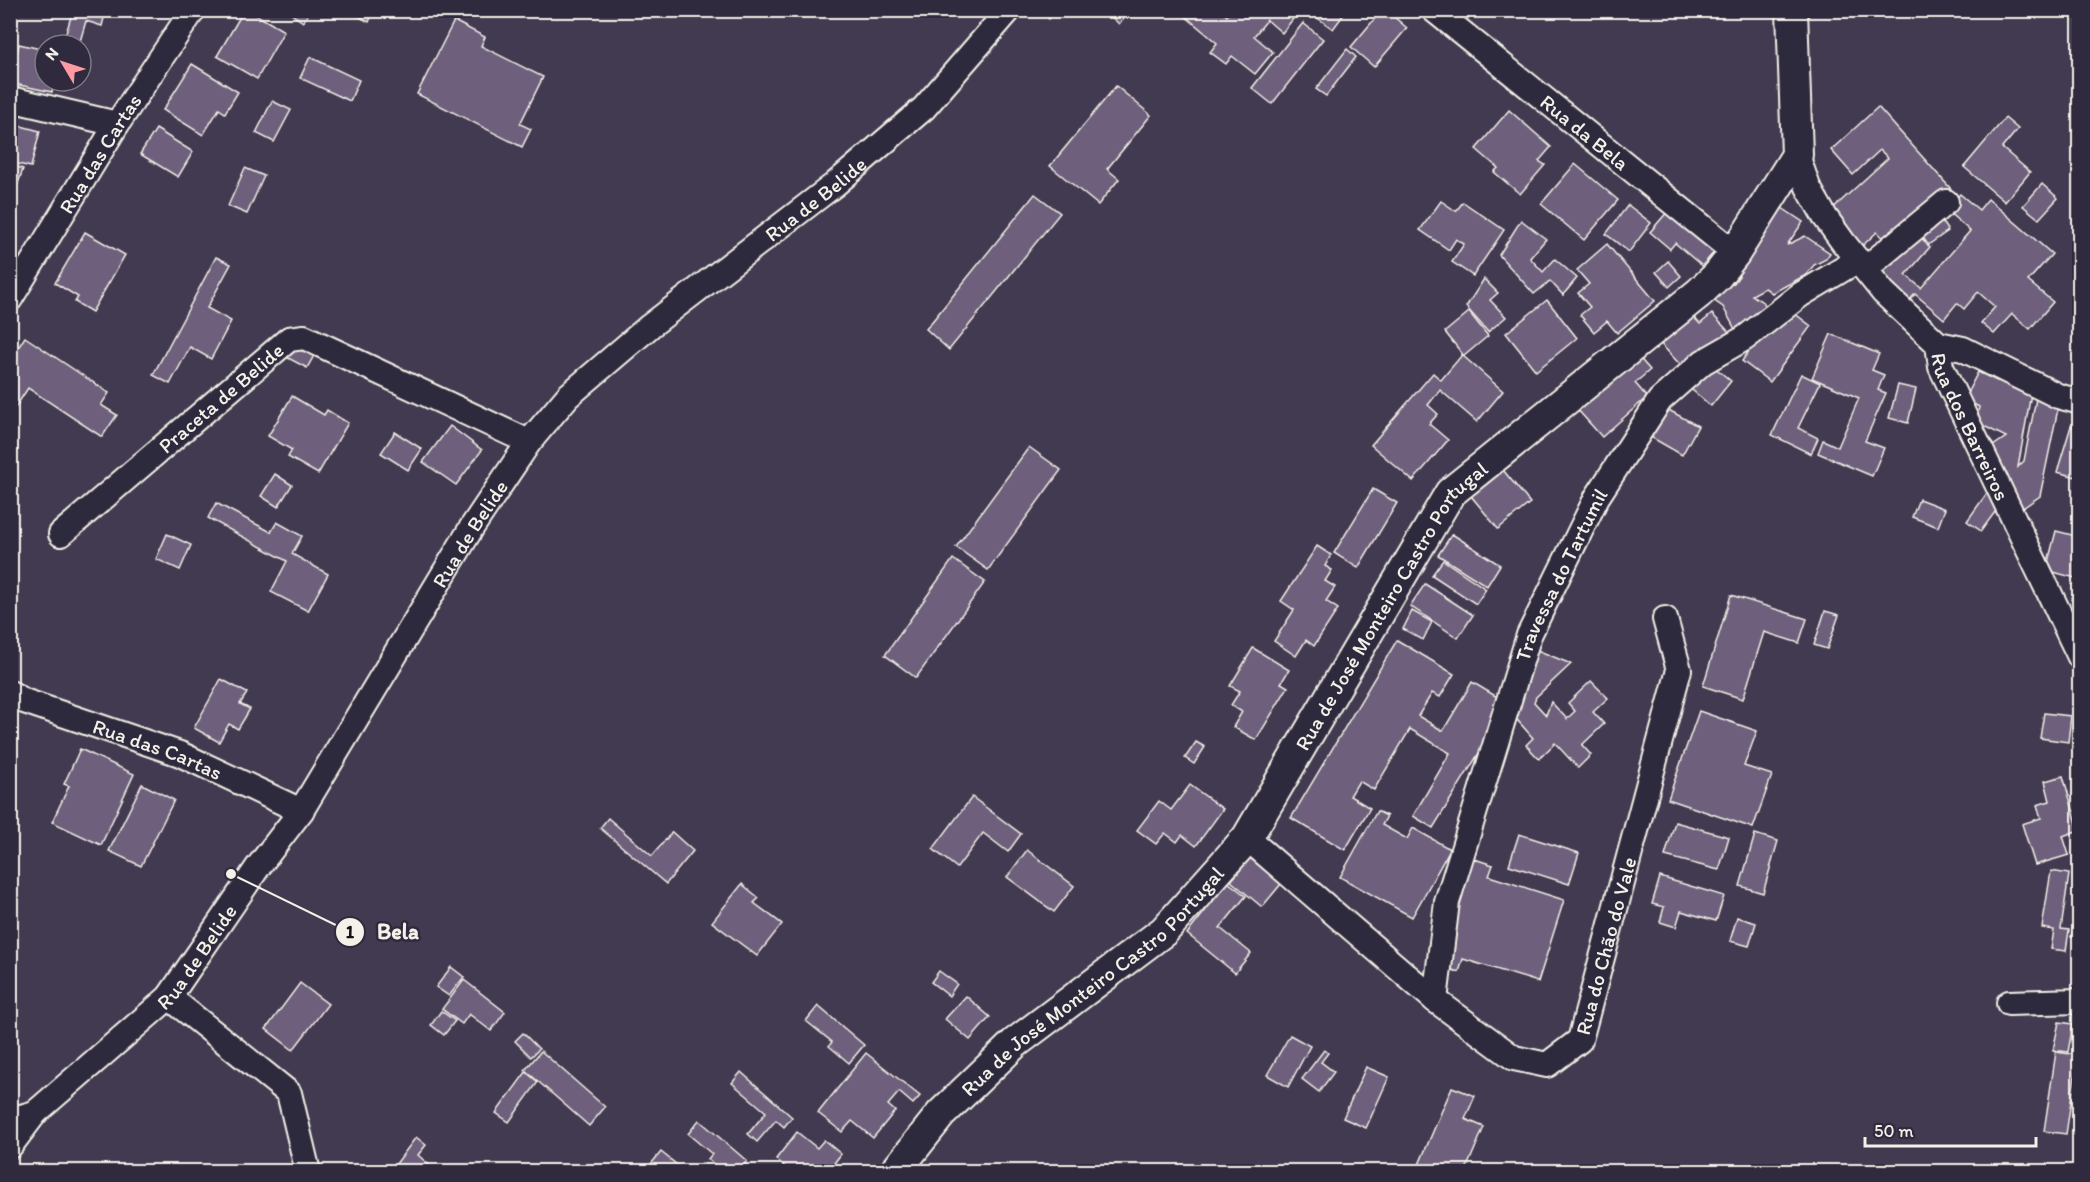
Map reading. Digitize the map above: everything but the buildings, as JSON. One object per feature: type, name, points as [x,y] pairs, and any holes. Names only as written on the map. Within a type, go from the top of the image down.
[{"type":"main road","points":[[1792,10],[1797,155]]},
{"type":"main road","name":"Rua de José Monteiro Castro Portugal","points":[[895,1172],[941,1114],[1015,1043],[1164,931],[1247,838],[1450,493],[1699,293],[1717,276],[1735,253],[1797,155]]},
{"type":"street","name":"Rua das Cartas","points":[[10,299],[117,124],[193,10]]},
{"type":"street","name":"Rua de Belide","points":[[10,1120],[35,1113],[169,997],[258,867],[301,811],[472,527],[529,442],[568,396],[650,326],[834,185],[924,108],[1009,10]]},
{"type":"street","name":"Rua da Bela","points":[[1434,10],[1735,253]]},
{"type":"street","points":[[10,99],[117,124]]},
{"type":"street","name":"Rua dos Barreiros","points":[[1797,155],[1808,187],[1825,217],[1883,292],[1938,344],[1941,367],[2079,657]]},
{"type":"street","name":"Travessa do Tartumil","points":[[1435,1000],[1447,902],[1528,635],[1597,497],[1660,400],[1703,362],[1745,338],[1800,295],[1861,264],[1946,202]]},
{"type":"street","name":"Praceta de Belide","points":[[61,534],[289,339],[304,337],[529,442]]},
{"type":"street","points":[[1938,344],[1963,349],[2058,396],[2079,402]]},
{"type":"street","name":"Rua do Chão do Vale","points":[[1247,838],[1435,1000],[1514,1058],[1547,1065],[1580,1040],[1679,670],[1665,619]]},
{"type":"street","name":"Rua das Cartas","points":[[10,693],[24,702],[180,754],[301,811]]},
{"type":"street","points":[[169,997],[289,1094],[308,1172]]},
{"type":"street","points":[[2009,1003],[2079,1001]]},
{"type":"street","points":[[10,1146],[35,1113]]},
{"type":"place","name":"Bela","points":[[231,874]]}]
